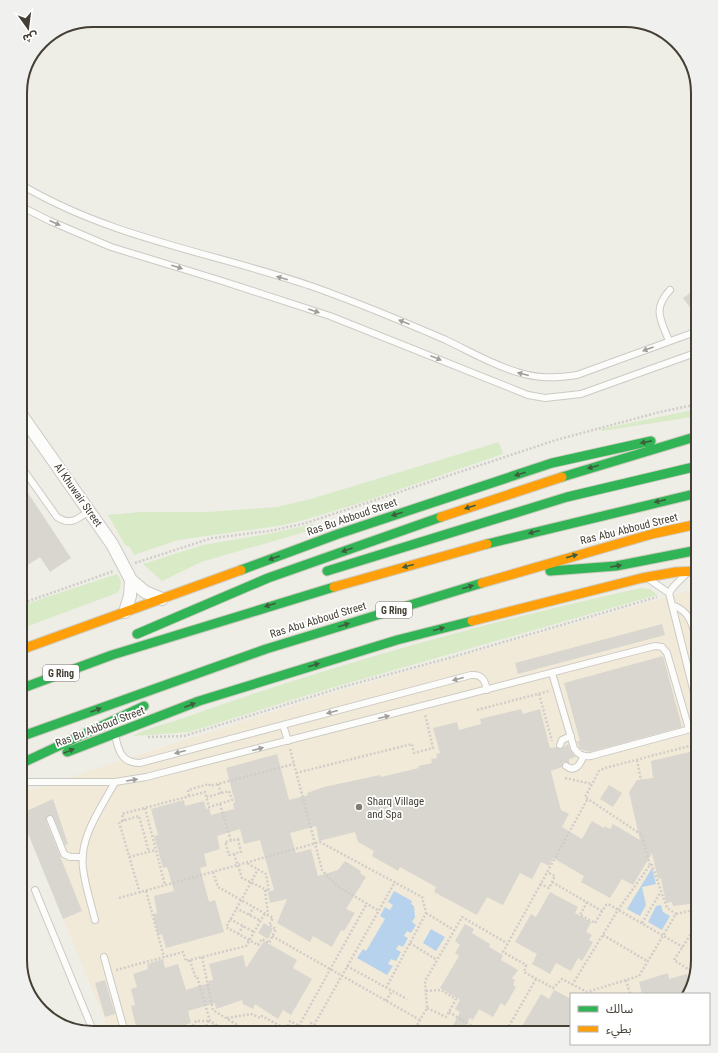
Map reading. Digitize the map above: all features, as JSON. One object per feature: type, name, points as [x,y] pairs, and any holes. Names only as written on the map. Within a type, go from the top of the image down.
[{"type":"main road","name":"Ras Bu Abboud Street","points":[[27,647],[338,534],[552,463],[691,433]]},
{"type":"main road","points":[[98,660],[132,636],[266,579],[413,526],[563,476],[691,438]]},
{"type":"main road","points":[[317,574],[567,497],[691,468]]},
{"type":"main road","name":"Ras Abu Abboud Street","points":[[27,685],[98,660],[286,600],[555,526],[691,495]]},
{"type":"main road","name":"Ras Abu Abboud Street","points":[[27,734],[266,649],[521,571],[652,534],[691,526]]},
{"type":"main road","points":[[521,571],[584,570],[616,566],[691,551]]},
{"type":"main road","name":"Ras Bu Abboud Street","points":[[27,769],[199,701],[397,640],[642,578],[691,572]]},
{"type":"main road","points":[[160,625],[256,594]]},
{"type":"main road","points":[[172,693],[266,649]]},
{"type":"main road","points":[[27,761],[150,703]]},
{"type":"street","name":"Al Khuwair Street","points":[[27,432],[89,511],[125,566],[131,580],[145,592],[162,599]]},
{"type":"street","name":"Al Khuwair Street","points":[[126,612],[130,596],[131,580]]},
{"type":"lane","points":[[27,188],[76,212],[159,243],[310,286],[412,325],[517,372],[557,378],[577,375],[691,333]]},
{"type":"lane","points":[[27,209],[80,235],[111,247],[330,316],[528,395],[545,398],[581,394],[691,355]]},
{"type":"lane","points":[[669,341],[659,309],[662,298],[670,290]]},
{"type":"lane","points":[[27,475],[57,517],[62,521],[74,521],[89,511]]},
{"type":"lane","points":[[669,593],[680,580],[691,574]]},
{"type":"lane","points":[[642,578],[657,584],[669,593],[691,681]]},
{"type":"lane","points":[[672,605],[680,607],[687,613],[691,626]]},
{"type":"lane","points":[[27,782],[115,782],[160,774],[655,646],[662,647],[667,653],[689,728],[591,756],[583,756],[576,752],[552,673]]},
{"type":"lane","points":[[115,734],[117,747],[124,759],[132,763],[140,763],[471,675],[481,676],[484,679],[487,690]]},
{"type":"lane","points":[[284,725],[288,741]]},
{"type":"lane","points":[[560,745],[562,740],[571,736]]},
{"type":"lane","points":[[566,766],[571,769],[576,768],[580,764],[583,756]]},
{"type":"lane","points":[[95,920],[85,882],[82,857],[86,838],[115,782]]},
{"type":"lane","points":[[50,819],[64,854],[70,857],[82,857]]},
{"type":"lane","points":[[35,890],[91,1026]]},
{"type":"lane","points":[[104,957],[123,1026]]},
{"type":"path","points":[[27,601],[125,566],[212,538],[270,530],[306,523],[556,440],[660,412],[691,405]]},
{"type":"path","points":[[146,737],[184,736],[346,686],[449,658],[669,593]]},
{"type":"path","points":[[476,710],[557,689]]},
{"type":"path","points":[[539,694],[554,747]]},
{"type":"path","points":[[296,772],[412,744],[414,753],[433,748],[423,707]]},
{"type":"path","points":[[288,741],[322,870],[336,885],[379,911]]},
{"type":"path","points":[[691,746],[599,771],[585,797],[642,835],[650,865],[652,865],[660,893],[667,908],[676,914],[691,911]]},
{"type":"path","points":[[637,760],[641,780]]},
{"type":"path","points":[[189,796],[188,790],[218,784],[294,764]]},
{"type":"path","points":[[218,784],[221,793]]},
{"type":"path","points":[[124,821],[122,814],[205,792],[209,807],[232,800],[229,791],[207,797]]},
{"type":"path","points":[[588,800],[503,952],[526,965],[524,972],[553,988],[560,980],[587,992],[639,976],[676,914]]},
{"type":"path","points":[[220,804],[231,840]]},
{"type":"path","points":[[145,808],[165,885]]},
{"type":"path","points":[[140,893],[119,822],[139,816],[149,852]]},
{"type":"path","points":[[238,839],[241,852],[234,854],[229,856],[225,842],[238,839]]},
{"type":"path","points":[[119,898],[320,842],[422,897],[426,913],[386,988]]},
{"type":"path","points":[[129,857],[156,850]]},
{"type":"path","points":[[234,854],[242,878],[269,891],[266,874],[247,863]]},
{"type":"path","points":[[572,985],[618,910],[650,865]]},
{"type":"path","points":[[213,872],[218,887],[241,900],[254,907],[265,914],[273,918],[269,926],[276,929],[269,943],[262,939],[258,945],[226,927],[236,908],[241,900],[258,869]]},
{"type":"path","points":[[540,884],[548,888],[552,882],[555,876],[547,872]]},
{"type":"path","points":[[309,1026],[311,1023],[314,1025],[395,882]]},
{"type":"path","points":[[552,882],[602,911]]},
{"type":"path","points":[[265,890],[268,915]]},
{"type":"path","points":[[146,891],[164,957]]},
{"type":"path","points":[[642,923],[660,893]]},
{"type":"path","points":[[587,902],[580,915],[594,923],[608,904],[683,947]]},
{"type":"path","points":[[288,1026],[290,1021],[299,1026],[367,903]]},
{"type":"path","points":[[250,915],[254,907]]},
{"type":"path","points":[[236,908],[260,921]]},
{"type":"path","points":[[426,913],[454,930]]},
{"type":"path","points":[[108,972],[183,952],[186,961],[246,946],[265,914]]},
{"type":"path","points":[[416,1026],[428,1008],[425,981],[462,918],[507,943]]},
{"type":"path","points":[[230,919],[254,932]]},
{"type":"path","points":[[238,934],[243,926]]},
{"type":"path","points":[[690,971],[674,962],[691,934]]},
{"type":"path","points":[[603,935],[647,961]]},
{"type":"path","points":[[272,936],[420,1020]]},
{"type":"path","points":[[410,943],[437,960]]},
{"type":"path","points":[[202,957],[213,1010],[239,1026]]},
{"type":"path","points":[[190,960],[195,976],[197,976],[210,1021],[207,1026]]},
{"type":"path","points":[[347,966],[407,999]]},
{"type":"path","points":[[509,1026],[536,979]]},
{"type":"path","points":[[626,980],[630,993]]},
{"type":"path","points":[[426,991],[441,990],[456,999],[446,1017],[428,1008]]},
{"type":"path","points":[[386,1001],[392,991]]},
{"type":"path","points":[[449,1012],[472,1026]]},
{"type":"path","points":[[226,1018],[252,1014],[260,1018],[262,1016],[280,1026]]},
{"type":"path","points":[[193,1026],[196,1021],[210,1021],[218,1026]]},
{"type":"shaded area","name":"Sharq Village and Spa","points":[[691,590],[691,960],[689,977],[682,993],[570,993],[570,1026],[107,1026],[27,831],[27,791],[322,696]]},
{"type":"green space","points":[[691,410],[691,417],[602,431],[601,429]]},
{"type":"green space","points":[[499,442],[503,454],[363,502],[284,525],[178,540],[134,555],[130,547],[125,545],[108,515],[141,512],[208,512],[277,507],[311,499]]},
{"type":"green space","points":[[313,524],[315,529],[201,562],[162,581],[143,564],[203,545],[268,534]]},
{"type":"green space","points":[[117,574],[120,578],[120,589],[117,593],[27,626],[27,604]]},
{"type":"green space","points":[[641,588],[650,589],[657,595],[331,688],[189,732],[134,736],[149,729],[240,698],[354,662],[526,615]]},
{"type":"water","points":[[652,868],[656,884],[642,887],[646,905],[640,916],[627,909]]},
{"type":"water","points":[[394,891],[412,901],[411,904],[414,906],[415,917],[412,922],[416,925],[411,933],[407,931],[404,936],[408,938],[403,947],[399,945],[396,949],[401,952],[396,961],[391,959],[388,964],[393,966],[387,975],[357,958],[363,949],[366,951],[385,919],[380,916],[385,907],[390,910],[393,905],[388,902]]},
{"type":"water","points":[[661,905],[663,912],[670,916],[662,930],[648,922],[656,906]]},
{"type":"water","points":[[431,929],[445,937],[436,951],[423,943]]},
{"type":"building","points":[[691,292],[691,309],[683,298]]},
{"type":"building","points":[[27,492],[71,558],[50,572],[40,557],[27,565]]},
{"type":"building","points":[[662,624],[665,635],[518,674],[515,663]]},
{"type":"building","points":[[663,656],[682,727],[590,752],[580,749],[577,741],[580,741],[564,683]]},
{"type":"building","points":[[521,709],[523,714],[540,709],[550,748],[556,747],[561,749],[568,744],[570,750],[576,757],[569,759],[569,763],[563,762],[562,767],[551,772],[561,810],[569,814],[562,827],[582,839],[592,821],[604,828],[605,826],[610,829],[613,824],[640,840],[629,792],[637,780],[653,778],[651,761],[691,752],[691,904],[673,906],[672,902],[666,903],[661,878],[658,879],[652,853],[633,885],[622,879],[610,898],[581,882],[584,876],[553,858],[549,866],[541,862],[532,879],[520,873],[503,905],[487,897],[477,915],[434,892],[436,887],[400,867],[398,871],[372,856],[374,851],[358,842],[355,832],[319,841],[316,826],[290,833],[296,853],[311,849],[318,876],[338,870],[345,861],[361,871],[360,873],[366,877],[346,909],[355,913],[344,931],[341,930],[332,947],[313,936],[310,942],[277,923],[287,899],[270,903],[268,892],[274,890],[260,840],[244,844],[240,829],[217,836],[220,849],[204,854],[207,866],[200,868],[209,902],[215,900],[224,932],[166,948],[162,934],[158,935],[153,914],[157,913],[154,896],[174,891],[167,867],[163,868],[154,836],[158,835],[151,809],[184,800],[185,806],[204,801],[206,809],[209,808],[211,815],[234,809],[233,803],[235,802],[226,768],[277,754],[289,800],[308,795],[307,793],[324,787],[380,775],[381,777],[419,768],[418,766],[432,763],[431,759],[437,758],[436,754],[440,753],[433,728],[457,722],[459,730],[481,724],[480,719]]},
{"type":"building","points":[[609,785],[622,793],[613,807],[600,799]]},
{"type":"building","points":[[53,799],[68,844],[65,845],[53,816],[48,815],[46,821],[82,911],[63,919],[27,831],[27,811]]},
{"type":"building","points":[[550,892],[578,907],[575,913],[591,922],[586,932],[592,935],[589,940],[593,942],[582,961],[578,958],[571,971],[556,963],[550,974],[532,964],[537,954],[515,942],[531,914],[536,917]]},
{"type":"building","points":[[264,923],[273,929],[268,939],[258,933]]},
{"type":"building","points":[[465,924],[474,929],[472,933],[490,944],[489,947],[503,955],[501,960],[518,970],[512,978],[515,980],[513,985],[516,987],[505,1006],[501,1003],[493,1017],[479,1009],[473,1020],[470,1018],[465,1026],[453,1026],[460,1012],[455,1009],[460,1000],[440,988],[459,956],[455,953],[460,945],[455,941]]},
{"type":"building","points":[[264,941],[297,960],[293,968],[312,979],[291,1015],[283,1010],[278,1019],[255,1004],[253,1009],[243,1004],[242,1000],[216,1009],[215,1003],[188,1011],[191,1023],[182,1026],[136,1026],[131,1006],[135,1005],[131,989],[137,987],[133,974],[148,969],[147,964],[163,959],[165,968],[178,964],[186,990],[209,983],[208,981],[213,980],[209,964],[243,955],[246,968]]},
{"type":"building","points":[[668,973],[669,979],[687,974],[688,978],[682,993],[642,993],[639,982]]},
{"type":"building","points":[[105,980],[115,1014],[105,1017],[95,983]]},
{"type":"building","points":[[554,990],[570,998],[570,1026],[522,1026],[541,994],[549,999]]},
{"type":"traffic: fast","points":[[562,477],[691,438]]},
{"type":"traffic: fast","points":[[241,570],[338,534],[552,463],[651,441]]},
{"type":"traffic: fast","points":[[327,571],[567,497],[691,468]]},
{"type":"traffic: fast","points":[[487,544],[691,495]]},
{"type":"traffic: fast","points":[[137,634],[268,578],[441,517]]},
{"type":"traffic: fast","points":[[550,571],[616,566],[691,551]]},
{"type":"traffic: fast","points":[[27,734],[266,649],[482,583]]},
{"type":"traffic: fast","points":[[27,686],[112,655],[334,587]]},
{"type":"traffic: fast","points":[[67,752],[199,701],[397,640],[472,621]]},
{"type":"traffic: fast","points":[[27,761],[144,706]]},
{"type":"traffic: slow","points":[[441,517],[562,477]]},
{"type":"traffic: slow","points":[[482,583],[652,534],[691,526]]},
{"type":"traffic: slow","points":[[334,587],[487,544]]},
{"type":"traffic: slow","points":[[27,647],[241,570]]},
{"type":"traffic: slow","points":[[472,621],[642,578],[676,572],[691,571]]},
{"type":"place","name":"Sharq Village and Spa","points":[[359,807]]}]
